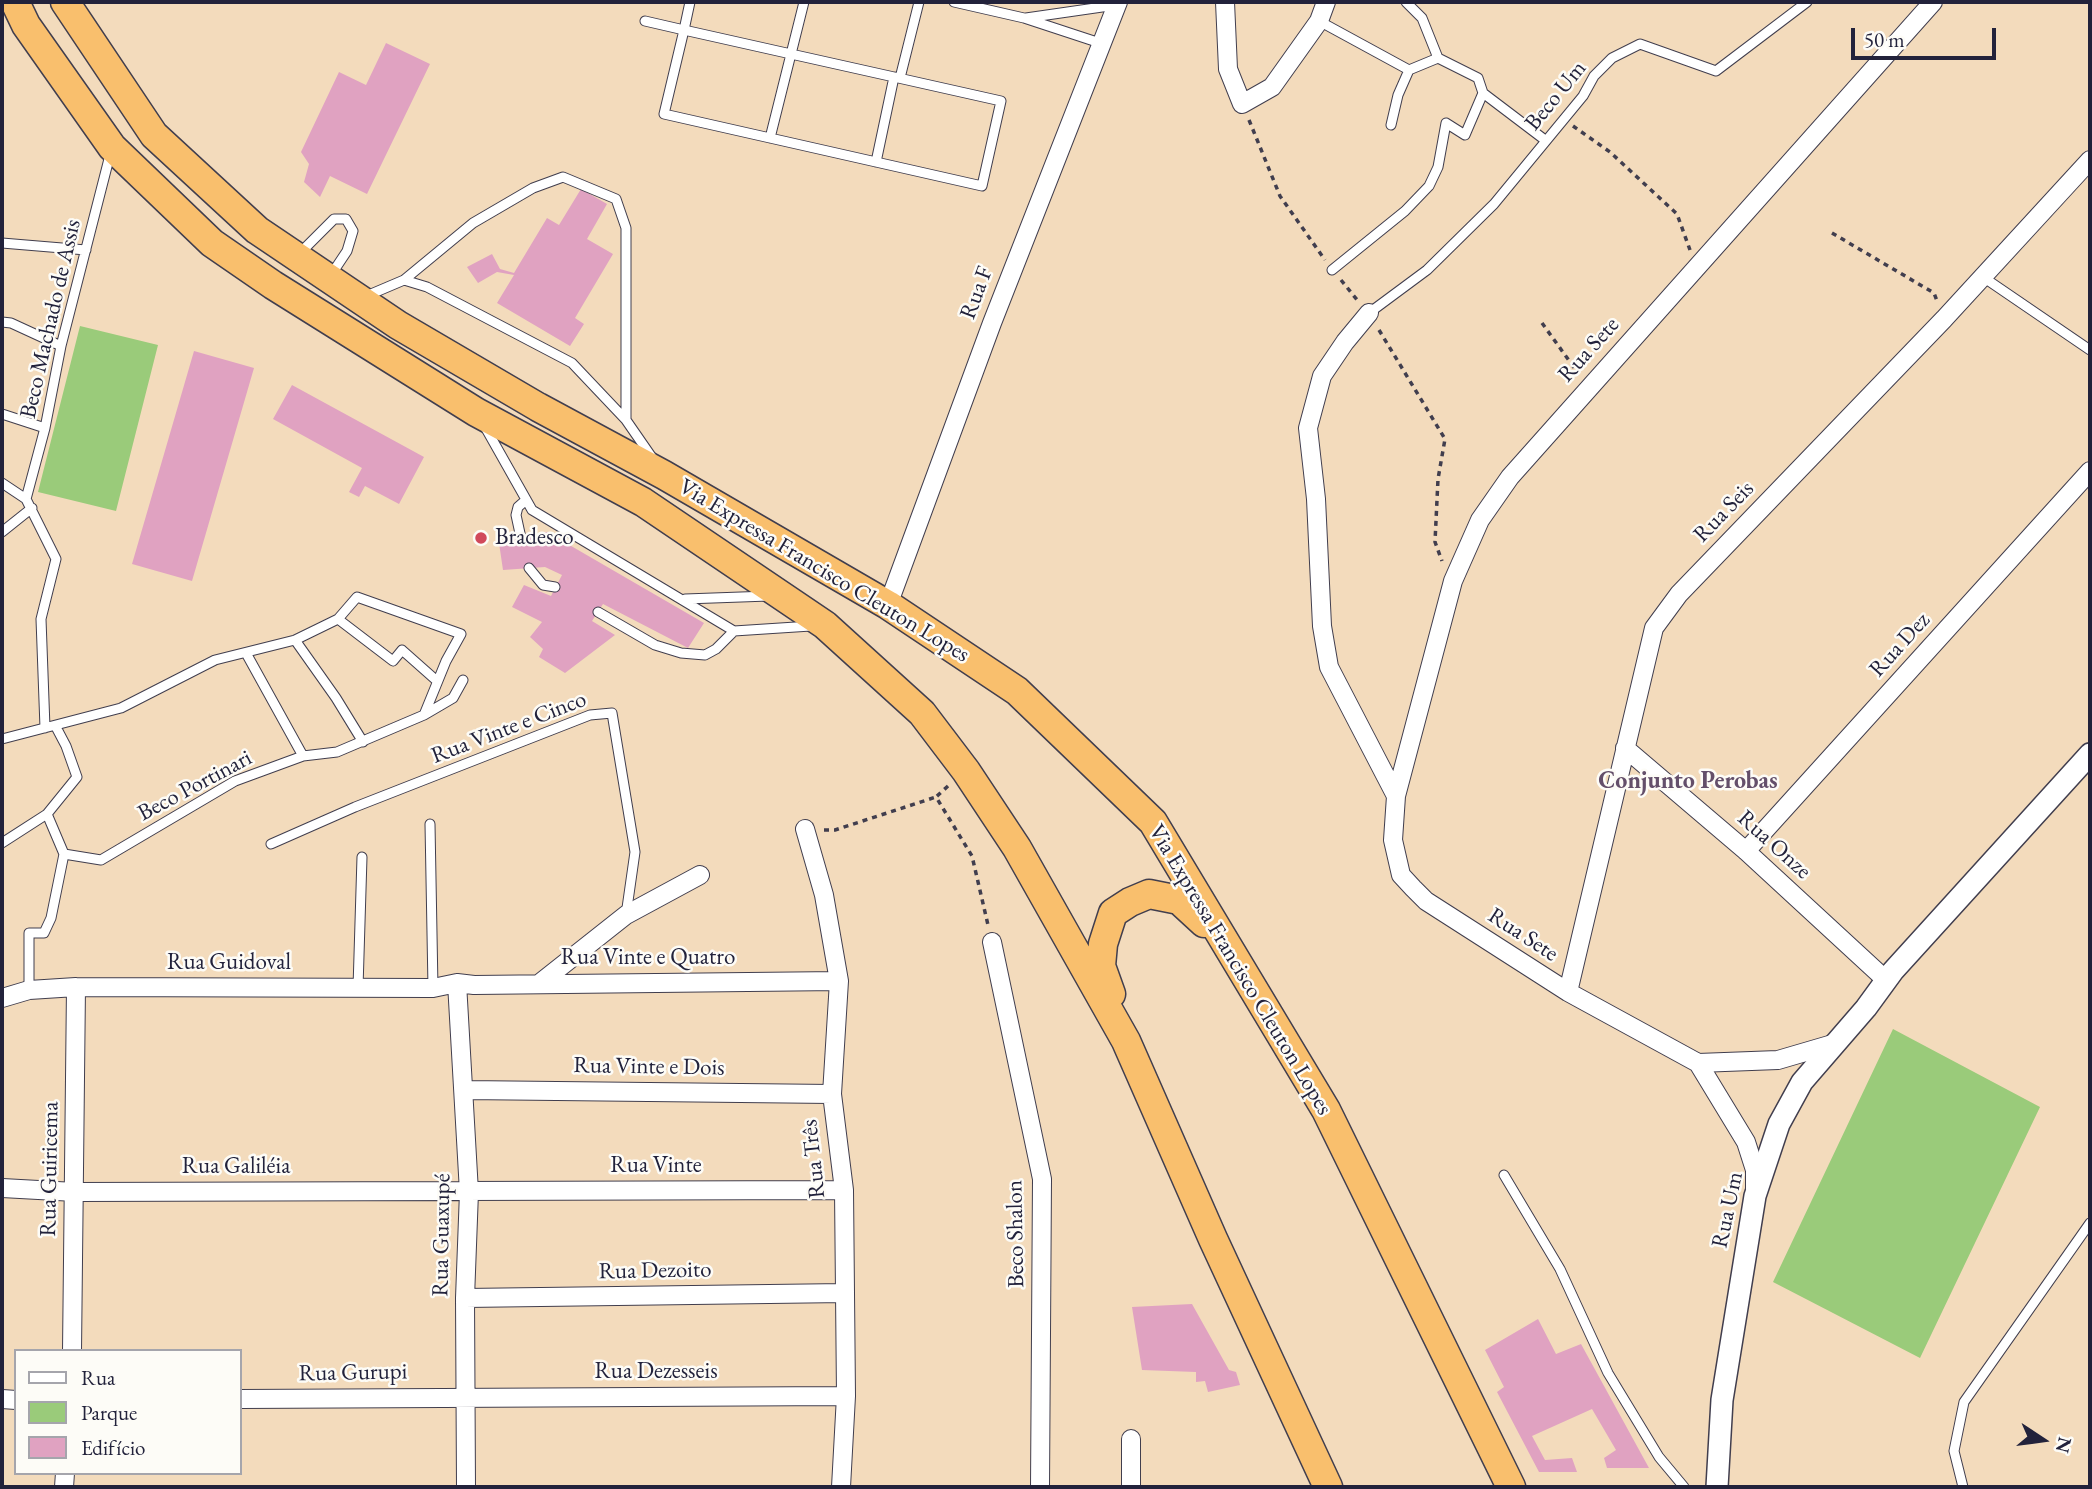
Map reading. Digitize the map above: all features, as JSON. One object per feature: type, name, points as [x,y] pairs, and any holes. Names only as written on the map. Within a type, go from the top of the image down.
[{"type":"highway","name":"Via Expressa Francisco Cleuton Lopes","points":[[15,2],[26,25],[112,147],[212,243],[273,285],[476,412],[643,502],[825,625],[922,713],[966,771],[1017,848],[1126,1041],[1213,1239],[1328,1487]]},
{"type":"highway","name":"Via Expressa Francisco Cleuton Lopes","points":[[65,2],[154,135],[257,230],[357,299],[538,407],[664,475],[888,605],[1017,691],[1153,822],[1326,1110],[1511,1487]]},
{"type":"highway","points":[[1126,1041],[1101,966],[1102,944],[1113,913],[1130,901],[1149,894],[1180,900],[1227,945]]},
{"type":"street","points":[[1225,2],[1228,69],[1242,104],[1272,88],[1319,21],[1326,2]]},
{"type":"street","name":"Rua Sete","points":[[1698,1063],[1567,992],[1426,901],[1401,875],[1394,849],[1393,819],[1396,796],[1453,580],[1479,520],[1510,477],[1588,388],[1933,2]]},
{"type":"street","name":"Rua F","points":[[888,605],[992,323],[1117,3]]},
{"type":"street","name":"Rua Seis","points":[[1567,992],[1654,628],[1679,594],[1944,319],[2090,160]]},
{"type":"street","points":[[1369,313],[1322,376],[1308,428],[1316,499],[1322,626],[1329,667],[1396,796]]},
{"type":"street","name":"Rua Dez","points":[[1746,851],[2090,471]]},
{"type":"street","name":"Rua Onze","points":[[1625,748],[1746,851],[1887,981]]},
{"type":"street","name":"Rua Um","points":[[1717,1487],[1722,1400],[1755,1196],[1779,1124],[1802,1082],[1893,971],[2090,754]]},
{"type":"street","name":"Rua Um","points":[[1887,981],[1900,979],[2090,769]]},
{"type":"street","name":"Rua Três","points":[[805,830],[824,894],[839,981],[832,1094],[844,1190],[846,1396],[841,1487]]},
{"type":"street","points":[[540,983],[626,915],[700,875]]},
{"type":"street","name":"Beco Shalon","points":[[992,942],[1042,1179],[1040,1487]]},
{"type":"street","name":"Rua Vinte e Quatro","points":[[457,983],[839,981]]},
{"type":"street","name":"Rua Guidoval","points":[[2,998],[29,990],[76,987],[433,988],[457,983]]},
{"type":"street","name":"Rua Guaxupé","points":[[457,983],[469,1192],[465,1298],[466,1487]]},
{"type":"street","name":"Rua Guiricema","points":[[72,1349],[76,987]]},
{"type":"street","points":[[1755,1196],[1755,1170],[1746,1142],[1698,1063],[1778,1060],[1836,1043]]},
{"type":"street","name":"Rua Vinte e Dois","points":[[465,1090],[832,1094]]},
{"type":"street","name":"Rua Galiléia","points":[[2,1188],[75,1192],[469,1192]]},
{"type":"street","name":"Rua Vinte","points":[[469,1192],[844,1190]]},
{"type":"street","name":"Rua Dezoito","points":[[465,1298],[845,1293]]},
{"type":"street","name":"Rua Dezesseis","points":[[466,1397],[846,1396]]},
{"type":"street","name":"Rua Gurupi","points":[[242,1399],[466,1397]]},
{"type":"street","points":[[1131,1439],[1131,1487]]},
{"type":"lane","points":[[645,21],[684,30],[897,78],[1001,101],[982,186],[664,114],[684,30],[690,2]]},
{"type":"lane","points":[[770,138],[804,2]]},
{"type":"lane","points":[[876,162],[919,2]]},
{"type":"lane","points":[[954,2],[1024,18],[1100,43]]},
{"type":"lane","points":[[1406,2],[1422,18],[1438,58],[1478,78],[1483,93],[1545,140]]},
{"type":"lane","name":"Beco Um","points":[[1369,313],[1427,270],[1494,204],[1583,96],[1594,76],[1612,58],[1640,44],[1716,71],[1807,2]]},
{"type":"lane","points":[[1024,18],[1117,3]]},
{"type":"lane","points":[[1319,21],[1409,70]]},
{"type":"lane","points":[[1391,125],[1398,95],[1409,70],[1438,58]]},
{"type":"lane","points":[[1332,270],[1405,211],[1429,186],[1438,167],[1446,123],[1465,135],[1483,93]]},
{"type":"lane","name":"Beco Machado de Assis","points":[[29,503],[61,346],[112,147]]},
{"type":"lane","points":[[357,299],[404,281],[473,223],[533,188],[564,177],[616,199],[626,228],[626,420]]},
{"type":"lane","points":[[296,257],[334,219],[346,219],[353,231],[347,251],[328,279]]},
{"type":"lane","points":[[2,243],[86,250]]},
{"type":"lane","points":[[1983,277],[2090,350]]},
{"type":"lane","points":[[404,281],[427,287],[572,363],[626,420],[664,475]]},
{"type":"lane","points":[[2,322],[11,323],[61,346]]},
{"type":"lane","points":[[476,412],[532,510],[734,631],[825,625]]},
{"type":"lane","points":[[2,414],[45,428]]},
{"type":"lane","points":[[2,483],[29,503],[56,559],[41,619],[45,728]]},
{"type":"lane","points":[[521,538],[516,515],[518,507],[526,500]]},
{"type":"lane","points":[[2,532],[29,503]]},
{"type":"lane","points":[[529,568],[543,585],[555,587]]},
{"type":"lane","points":[[683,599],[783,595]]},
{"type":"lane","points":[[2,740],[121,708],[215,660],[295,640],[338,619],[357,597],[461,634],[437,681],[425,715]]},
{"type":"lane","points":[[598,612],[655,645],[681,653],[705,655],[716,649],[734,631]]},
{"type":"lane","points":[[338,619],[393,661],[402,650],[437,681]]},
{"type":"lane","points":[[295,640],[363,742]]},
{"type":"lane","points":[[246,653],[303,756]]},
{"type":"lane","name":"Beco Portinari","points":[[64,854],[101,860],[234,781],[303,756],[337,752],[425,715],[453,698],[463,680]]},
{"type":"lane","name":"Rua Vinte e Cinco","points":[[271,844],[355,807],[590,715],[612,713],[635,852],[626,915]]},
{"type":"lane","points":[[2,843],[47,814],[77,777],[56,727]]},
{"type":"lane","points":[[29,990],[29,933],[44,933],[51,918],[64,854],[47,814]]},
{"type":"lane","points":[[430,824],[433,988]]},
{"type":"lane","points":[[358,988],[362,857]]},
{"type":"lane","points":[[1504,1175],[1560,1269],[1608,1373],[1659,1457],[1684,1487]]},
{"type":"lane","points":[[1963,1487],[1954,1451],[1964,1402],[2090,1223]]},
{"type":"path","points":[[1563,119],[1610,152],[1677,214],[1696,267]]},
{"type":"path","points":[[1832,233],[1934,293],[1944,319]]},
{"type":"path","points":[[1542,323],[1588,388]]},
{"type":"path","points":[[805,830],[835,830],[936,797],[966,771]]},
{"type":"path","points":[[936,797],[972,856],[992,942]]},
{"type":"green space","points":[[80,326],[158,345],[116,511],[38,492]]},
{"type":"green space","points":[[1893,1029],[2040,1107],[1920,1358],[1773,1282]]},
{"type":"building","points":[[386,43],[430,64],[367,194],[330,176],[320,197],[304,182],[309,164],[301,152],[339,72],[366,85]]},
{"type":"building","points":[[581,189],[607,204],[587,239],[613,254],[575,318],[584,324],[570,346],[497,303],[514,275],[497,272],[478,283],[467,267],[492,254],[500,269],[514,273],[547,218],[559,225]]},
{"type":"building","points":[[194,351],[254,368],[192,581],[132,564]]},
{"type":"building","points":[[292,385],[424,457],[399,504],[365,486],[359,497],[349,492],[362,468],[273,419]]},
{"type":"building","points":[[547,532],[704,623],[688,648],[603,604],[592,621],[615,635],[565,673],[539,657],[543,649],[530,637],[542,622],[512,607],[524,585],[551,596],[562,575],[545,567],[503,570],[499,543]]},
{"type":"building","points":[[1192,1304],[1229,1370],[1236,1372],[1240,1385],[1208,1392],[1205,1381],[1196,1382],[1196,1372],[1142,1370],[1132,1307]]},
{"type":"building","points":[[1538,1319],[1556,1354],[1581,1344],[1649,1468],[1607,1468],[1604,1458],[1616,1450],[1592,1409],[1532,1436],[1545,1460],[1572,1458],[1577,1472],[1539,1472],[1497,1392],[1504,1387],[1485,1350]]},
{"type":"place","name":"Bradesco","points":[[481,538]]},
{"type":"district","name":"Conjunto Perobas","points":[[1688,781]]}]
